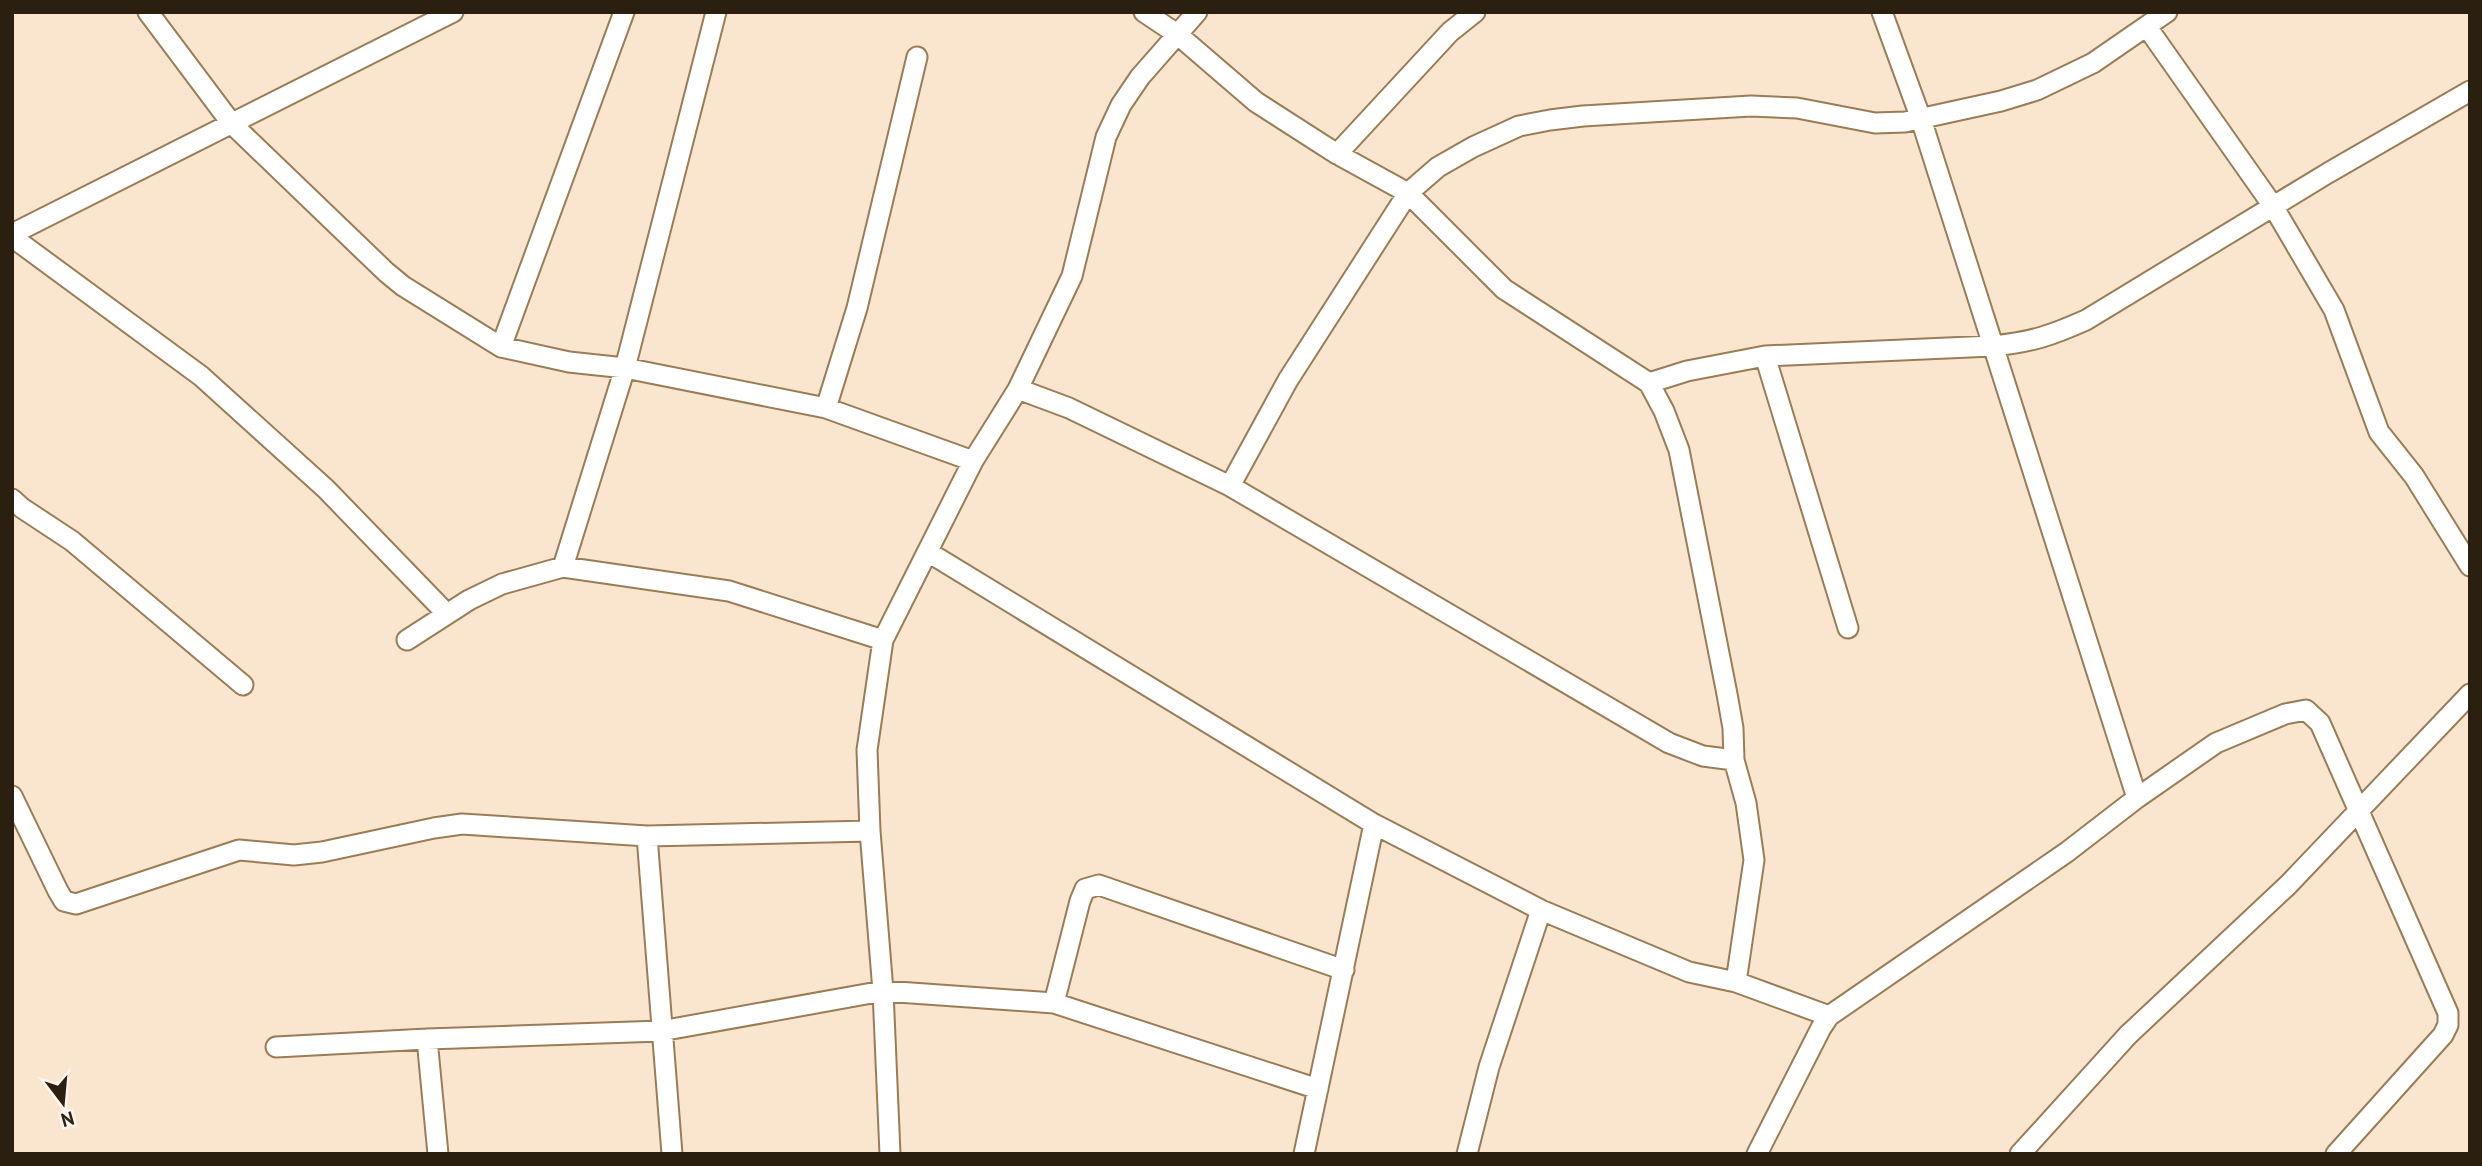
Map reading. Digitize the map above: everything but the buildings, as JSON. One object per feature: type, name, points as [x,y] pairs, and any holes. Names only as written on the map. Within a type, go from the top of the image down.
[{"type":"street","points":[[148,12],[232,124],[403,286],[501,347],[569,362],[625,368],[826,408],[973,461]]},
{"type":"street","points":[[501,347],[624,12]]},
{"type":"street","points":[[563,567],[625,368],[716,12]]},
{"type":"street","points":[[1144,12],[1177,34],[1256,102],[1337,154],[1408,193],[1504,289],[1649,383],[1664,411],[1679,450],[1727,694],[1733,728],[1734,760],[1746,803],[1754,860],[1736,982]]},
{"type":"street","points":[[890,1154],[883,991],[870,831],[867,750],[883,640],[973,461],[1017,389],[1072,276],[1106,137],[1121,105],[1140,77],[1197,12]]},
{"type":"street","points":[[1337,154],[1450,32],[1475,12]]},
{"type":"street","points":[[1882,12],[1921,118],[2137,798]]},
{"type":"street","points":[[1230,486],[1288,380],[1408,193],[1438,167],[1473,147],[1519,126],[1550,120],[1751,106],[1797,108],[1875,123],[1905,122],[2001,101],[2037,90],[2093,63],[2167,12]]},
{"type":"street","points":[[447,614],[326,489],[201,376],[12,235],[450,13]]},
{"type":"street","points":[[2147,27],[2273,206],[2334,310],[2379,432],[2414,476],[2470,566]]},
{"type":"street","points":[[826,408],[857,308],[917,57]]},
{"type":"street","points":[[1649,383],[1687,371],[1765,356],[1992,346],[2027,343],[2052,335],[2086,320],[2273,206],[2470,91]]},
{"type":"street","points":[[1765,356],[1848,628]]},
{"type":"street","points":[[1017,389],[1069,408],[1230,486],[1669,743],[1703,756],[1734,760]]},
{"type":"street","points":[[12,499],[72,541],[243,685]]},
{"type":"street","points":[[928,552],[1374,824],[1541,910],[1689,972],[1736,982],[1829,1016]]},
{"type":"street","points":[[407,639],[469,600],[502,584],[563,567],[729,591],[883,640]]},
{"type":"street","points":[[2020,1154],[2128,1035],[2288,885],[2470,694]]},
{"type":"street","points":[[1757,1154],[1829,1016],[2067,852],[2137,798],[2216,744],[2285,714],[2306,710],[2320,723],[2448,1013],[2448,1025],[2443,1035],[2336,1154]]},
{"type":"street","points":[[12,796],[58,891],[64,901],[76,904],[239,850],[294,855],[322,852],[462,824],[647,836],[870,831]]},
{"type":"street","points":[[1304,1154],[1374,824]]},
{"type":"street","points":[[647,836],[672,1154]]},
{"type":"street","points":[[1054,1003],[1080,901],[1085,889],[1099,885],[1344,970]]},
{"type":"street","points":[[1467,1154],[1489,1067],[1541,910]]},
{"type":"street","points":[[276,1047],[661,1031],[883,991],[1054,1003],[1318,1089]]},
{"type":"street","points":[[427,1039],[438,1154]]}]
